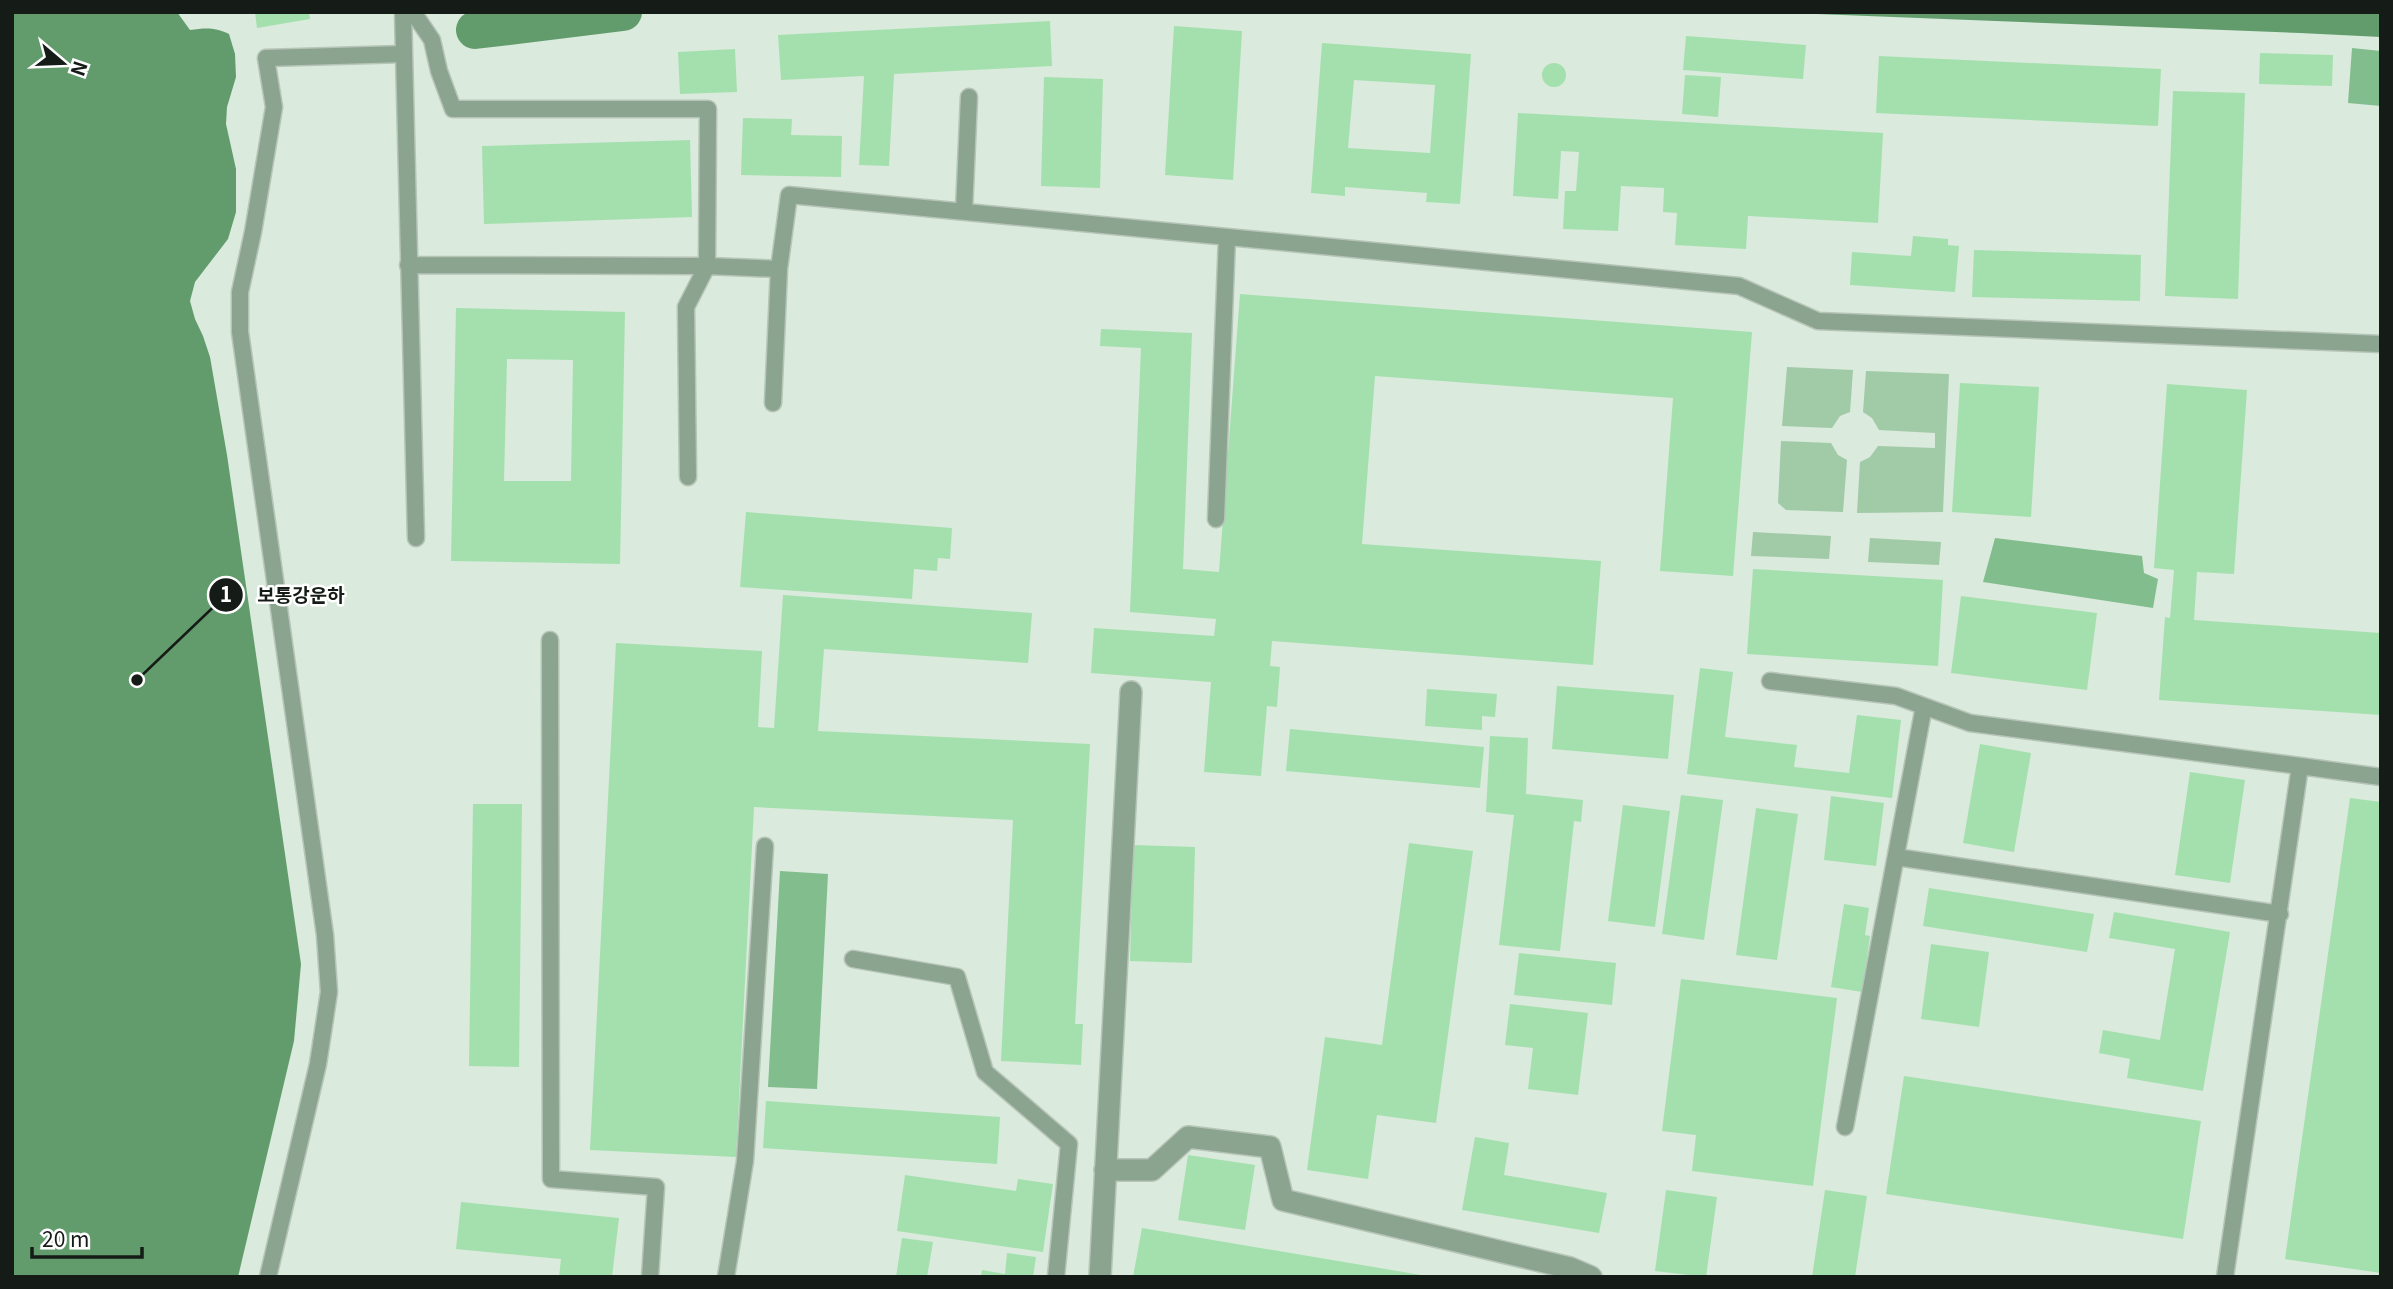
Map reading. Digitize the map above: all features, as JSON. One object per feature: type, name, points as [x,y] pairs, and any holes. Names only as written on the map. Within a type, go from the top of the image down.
[{"type":"street","points":[[1100,1277],[1131,692]]},
{"type":"street","points":[[1105,1170],[1152,1170],[1188,1136],[1270,1147],[1283,1200],[1570,1268],[1591,1277]]},
{"type":"lane","points":[[402,12],[415,538]]},
{"type":"lane","points":[[413,12],[432,40],[439,71],[453,109],[708,109],[707,266],[686,307],[688,477]]},
{"type":"lane","points":[[268,1277],[318,1064],[329,992],[325,934],[240,332],[240,292],[274,107],[266,58],[403,54]]},
{"type":"lane","points":[[964,211],[969,97]]},
{"type":"lane","points":[[773,403],[779,269],[789,195],[1739,286],[1818,321],[2381,344]]},
{"type":"lane","points":[[1216,519],[1227,237]]},
{"type":"lane","points":[[408,265],[707,266],[779,269]]},
{"type":"lane","points":[[550,640],[551,1179],[656,1188],[650,1277]]},
{"type":"lane","points":[[1770,681],[1896,696],[1970,723],[2381,777]]},
{"type":"lane","points":[[1845,1127],[1924,706]]},
{"type":"lane","points":[[2225,1277],[2300,766]]},
{"type":"lane","points":[[726,1277],[745,1161],[765,846]]},
{"type":"lane","points":[[1896,857],[2280,915]]},
{"type":"lane","points":[[853,959],[957,977],[985,1072],[1069,1143],[1056,1277]]},
{"type":"shaded area","points":[[12,12],[177,12],[190,30],[210,29],[229,34],[235,54],[236,77],[227,107],[226,124],[236,169],[236,212],[228,239],[195,282],[190,301],[210,357],[227,455],[301,964],[294,1041],[238,1277],[12,1277]]},
{"type":"shaded area","points":[[1764,12],[2381,12],[2381,37],[2300,33]]},
{"type":"shaded area","points":[[2352,48],[2381,51],[2381,106],[2348,103]]},
{"type":"shaded area","points":[[1787,367],[1853,370],[1850,412],[1840,416],[1832,428],[1782,426]]},
{"type":"shaded area","points":[[1866,371],[1949,374],[1943,512],[1857,513],[1860,462],[1870,457],[1878,446],[1935,448],[1935,433],[1879,430],[1872,418],[1863,412]]},
{"type":"shaded area","points":[[1781,441],[1831,443],[1838,455],[1847,460],[1843,512],[1786,510],[1778,503]]},
{"type":"shaded area","points":[[1753,532],[1831,536],[1829,559],[1751,556]]},
{"type":"shaded area","points":[[1870,538],[1941,542],[1939,565],[1868,562]]},
{"type":"shaded area","points":[[1995,538],[2142,556],[2144,573],[2158,579],[2153,608],[1983,582]]},
{"type":"shaded area","points":[[780,871],[828,874],[817,1089],[768,1087]]},
{"type":"building","points":[[255,12],[309,12],[310,19],[257,28]]},
{"type":"building","points":[[1050,21],[1052,66],[894,74],[889,166],[859,165],[864,76],[781,80],[778,35]]},
{"type":"building","points":[[1174,26],[1242,31],[1233,180],[1165,175]]},
{"type":"building","points":[[1686,36],[1806,45],[1803,79],[1683,70]]},
{"type":"building","points":[[1322,43],[1471,54],[1460,204],[1426,202],[1427,193],[1345,187],[1345,196],[1311,193]],"holes":[[[1354,80],[1435,85],[1430,153],[1348,148]]]},
{"type":"building","points":[[735,49],[737,92],[680,94],[678,52]]},
{"type":"building","points":[[2260,53],[2333,55],[2332,86],[2259,84]]},
{"type":"building","points":[[1879,56],[2161,69],[2158,126],[1876,113]]},
{"type":"building","points":[[1554,63],[1563,66],[1566,75],[1563,84],[1554,87],[1545,84],[1542,75],[1545,66]]},
{"type":"building","points":[[1685,75],[1721,77],[1718,117],[1682,114]]},
{"type":"building","points":[[1044,77],[1103,79],[1100,188],[1041,186]]},
{"type":"building","points":[[2173,91],[2245,93],[2238,299],[2165,296]]},
{"type":"building","points":[[1518,113],[1883,133],[1878,223],[1748,216],[1746,249],[1675,245],[1677,213],[1663,212],[1664,188],[1621,186],[1618,231],[1563,229],[1565,191],[1576,191],[1579,152],[1561,151],[1558,199],[1513,196]]},
{"type":"building","points":[[743,118],[792,119],[791,135],[842,136],[841,177],[741,175]]},
{"type":"building","points":[[690,140],[692,217],[484,224],[482,146]]},
{"type":"building","points":[[1913,236],[1948,239],[1948,245],[1959,246],[1955,292],[1850,285],[1852,252],[1911,256]]},
{"type":"building","points":[[1974,250],[2141,255],[2140,301],[1972,297]]},
{"type":"building","points":[[1240,294],[1752,332],[1733,576],[1660,571],[1673,398],[1375,376],[1362,544],[1601,561],[1593,665],[1272,641],[1270,666],[1280,667],[1277,707],[1267,706],[1261,776],[1204,772],[1211,682],[1091,673],[1094,628],[1214,636],[1216,619],[1130,612],[1141,348],[1100,346],[1101,329],[1192,333],[1183,569],[1219,572]]},
{"type":"building","points":[[456,308],[625,312],[620,564],[451,561]],"holes":[[[507,359],[573,360],[571,481],[504,481]]]},
{"type":"building","points":[[1960,383],[2039,387],[2031,517],[1952,512]]},
{"type":"building","points":[[2167,384],[2247,390],[2234,574],[2197,572],[2194,620],[2381,633],[2381,715],[2159,700],[2165,617],[2170,618],[2174,570],[2154,568]]},
{"type":"building","points":[[746,512],[952,528],[950,559],[938,558],[937,571],[914,569],[912,599],[740,587]]},
{"type":"building","points":[[1753,569],[1943,580],[1938,666],[1747,654]]},
{"type":"building","points":[[783,595],[1032,613],[1028,663],[824,649],[818,731],[1090,744],[1075,1024],[1083,1024],[1081,1065],[1001,1061],[1013,820],[754,807],[736,1157],[590,1150],[616,643],[762,651],[758,727],[774,728]]},
{"type":"building","points":[[1961,596],[2097,613],[2087,690],[1951,673]]},
{"type":"building","points":[[1700,668],[1733,672],[1725,737],[1797,745],[1794,767],[1849,773],[1857,715],[1901,720],[1892,798],[1687,774]]},
{"type":"building","points":[[1557,686],[1674,695],[1668,759],[1552,749]]},
{"type":"building","points":[[1427,689],[1497,694],[1495,717],[1482,716],[1482,730],[1425,726]]},
{"type":"building","points":[[1290,729],[1484,747],[1480,788],[1286,771]]},
{"type":"building","points":[[1490,736],[1528,738],[1526,794],[1583,800],[1581,822],[1574,821],[1560,951],[1499,945],[1514,815],[1486,812]]},
{"type":"building","points":[[1980,744],[2031,753],[2014,852],[1963,843]]},
{"type":"building","points":[[2190,772],[2245,780],[2230,883],[2175,875]]},
{"type":"building","points":[[1681,795],[1723,800],[1704,940],[1662,934]]},
{"type":"building","points":[[1831,796],[1884,803],[1876,866],[1824,860]]},
{"type":"building","points":[[2350,798],[2381,802],[2381,1273],[2285,1259]]},
{"type":"building","points":[[473,804],[522,804],[519,1067],[469,1066]]},
{"type":"building","points":[[1623,805],[1670,811],[1655,927],[1608,921]]},
{"type":"building","points":[[1756,808],[1798,814],[1777,960],[1736,955]]},
{"type":"building","points":[[1409,843],[1473,851],[1436,1123],[1377,1115],[1368,1179],[1307,1170],[1325,1037],[1382,1045]]},
{"type":"building","points":[[1133,845],[1195,847],[1192,963],[1130,961]]},
{"type":"building","points":[[1929,888],[2094,914],[2087,952],[1923,926]]},
{"type":"building","points":[[1844,904],[1869,908],[1865,935],[1870,936],[1862,992],[1831,987]]},
{"type":"building","points":[[2114,912],[2230,932],[2203,1091],[2127,1078],[2130,1059],[2099,1053],[2103,1030],[2160,1040],[2175,949],[2109,938]]},
{"type":"building","points":[[1931,944],[1989,952],[1979,1027],[1921,1019]]},
{"type":"building","points":[[1519,953],[1616,963],[1612,1005],[1514,995]]},
{"type":"building","points":[[1681,979],[1837,998],[1813,1186],[1692,1171],[1696,1135],[1662,1131]]},
{"type":"building","points":[[1510,1004],[1588,1013],[1578,1095],[1528,1089],[1533,1048],[1505,1045]]},
{"type":"building","points":[[1904,1076],[2201,1121],[2183,1239],[1886,1194]]},
{"type":"building","points":[[766,1101],[1000,1117],[997,1164],[763,1148]]},
{"type":"building","points":[[1475,1137],[1509,1143],[1504,1175],[1607,1193],[1599,1233],[1462,1210]]},
{"type":"building","points":[[1188,1155],[1255,1165],[1245,1230],[1178,1220]]},
{"type":"building","points":[[905,1175],[1016,1191],[1018,1179],[1053,1184],[1043,1252],[897,1231]]},
{"type":"building","points":[[1666,1190],[1717,1197],[1706,1277],[1655,1271]]},
{"type":"building","points":[[1825,1190],[1867,1196],[1855,1277],[1812,1277]]},
{"type":"building","points":[[461,1202],[619,1218],[612,1277],[559,1277],[561,1259],[456,1249]]},
{"type":"building","points":[[1142,1228],[1421,1275],[1421,1277],[1133,1277]]},
{"type":"building","points":[[902,1238],[933,1242],[927,1277],[896,1277]]},
{"type":"building","points":[[1007,1253],[1036,1257],[1033,1277],[981,1277],[982,1270],[1005,1274]]},
{"type":"waterway","points":[[475,30],[623,12]]},
{"type":"place","name":"보통강운하","points":[[137,680]]}]
